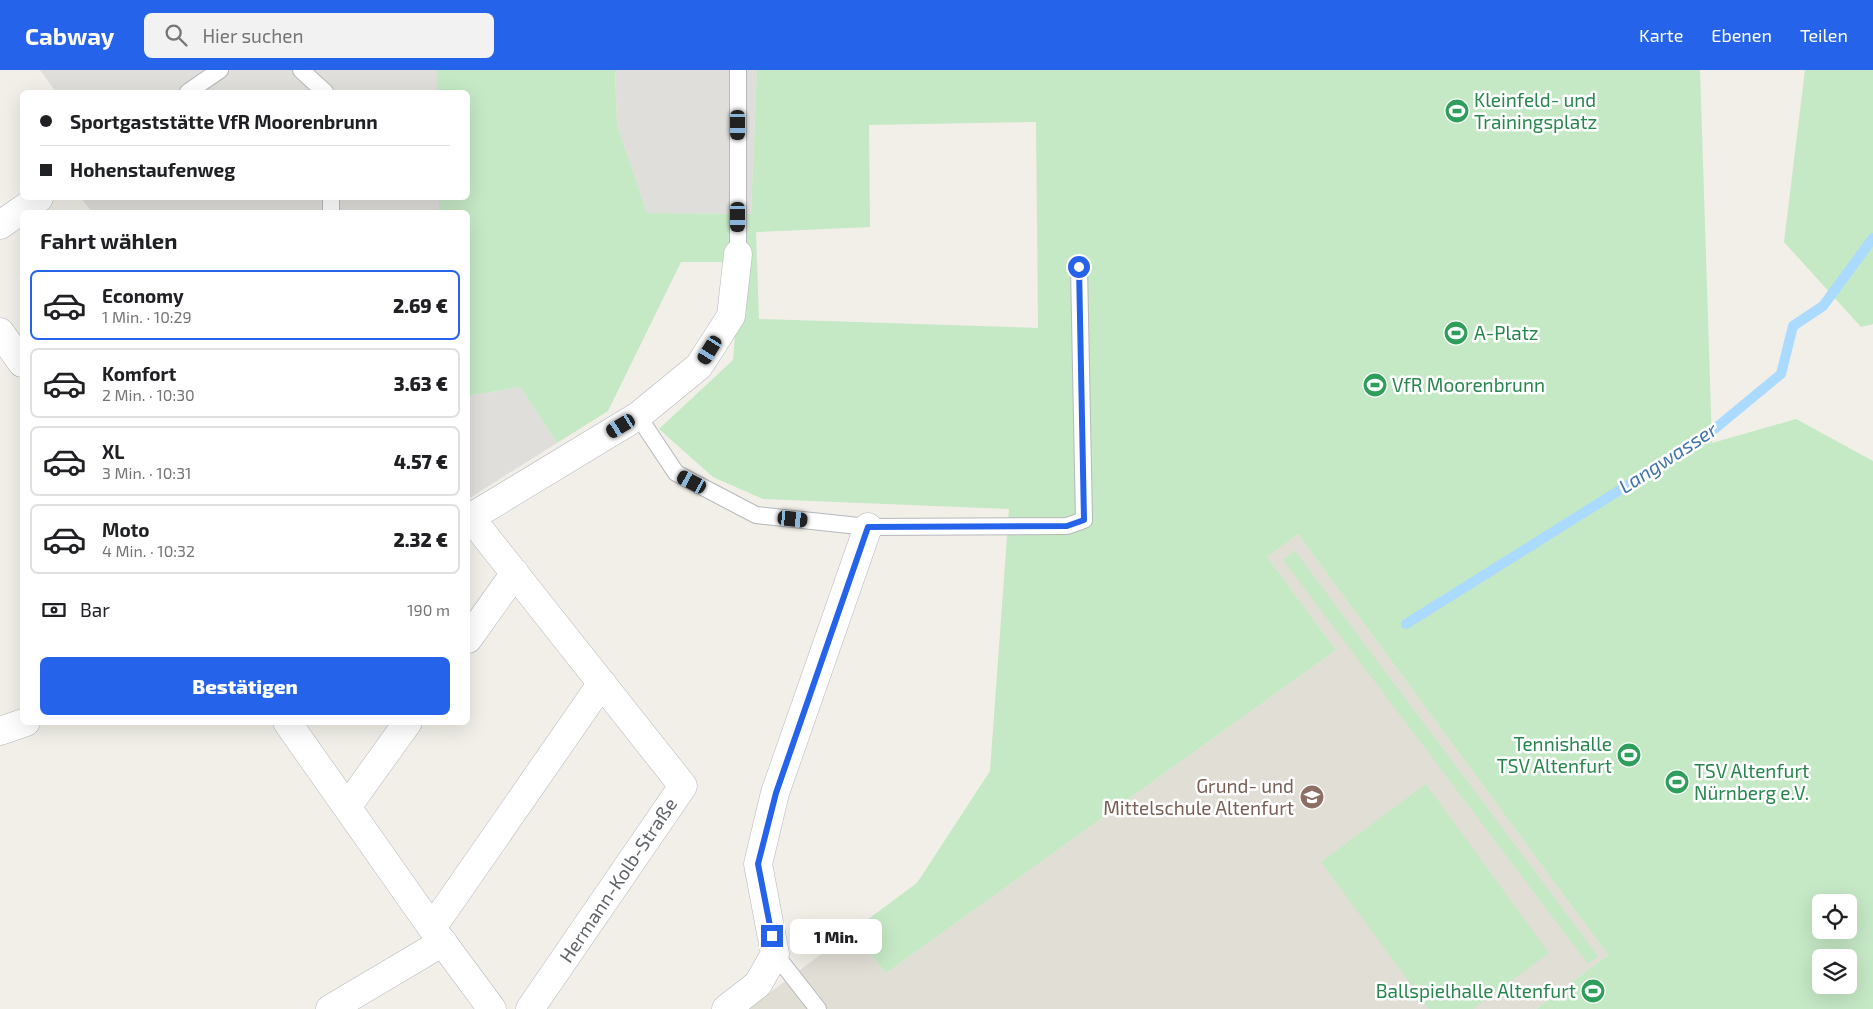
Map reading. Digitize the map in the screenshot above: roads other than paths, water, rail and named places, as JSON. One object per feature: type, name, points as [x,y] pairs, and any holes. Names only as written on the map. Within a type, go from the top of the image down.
[{"type":"street","points":[[22,210],[36,200]]},
{"type":"street","points":[[0,225],[20,211]]},
{"type":"street","points":[[470,517],[638,416],[699,366],[731,316],[738,254]]},
{"type":"street","points":[[0,333],[20,360]]},
{"type":"street","name":"Hermann-Kolb-Straße","points":[[470,519],[515,573],[682,786],[530,1009]]},
{"type":"street","points":[[726,1009],[758,984],[775,954],[758,864],[776,793],[868,527]]},
{"type":"street","points":[[470,636],[515,573]]},
{"type":"street","points":[[330,1009],[437,935],[602,683]]},
{"type":"street","points":[[0,730],[20,724]]},
{"type":"street","points":[[289,725],[437,935],[492,1009]]},
{"type":"street","points":[[348,807],[406,725]]},
{"type":"lane","points":[[192,90],[193,70]]},
{"type":"lane","points":[[192,90],[220,70]]},
{"type":"lane","points":[[301,70],[323,90]]},
{"type":"lane","points":[[738,70],[738,254]]},
{"type":"lane","points":[[638,416],[676,473],[756,516],[868,527],[1067,526],[1084,520],[1079,267]]},
{"type":"lane","points":[[775,954],[818,1009]]},
{"type":"waterway","name":"Langwasser","points":[[1406,624],[1706,436],[1781,374],[1793,326],[1823,306],[1873,238]]},
{"type":"place","name":"Kleinfeld- und Trainingsplatz","points":[[1457,111]]},
{"type":"place","name":"A-Platz","points":[[1456,333]]},
{"type":"place","name":"VfR Moorenbrunn","points":[[1375,385]]},
{"type":"place","name":"Tennishalle TSV Altenfurt","points":[[1629,755]]},
{"type":"place","name":"TSV Altenfurt Nürnberg e.V.","points":[[1677,782]]},
{"type":"place","name":"Grund- und Mittelschule Altenfurt","points":[[1312,797]]},
{"type":"place","name":"Ballspielhalle Altenfurt","points":[[1593,991]]}]
